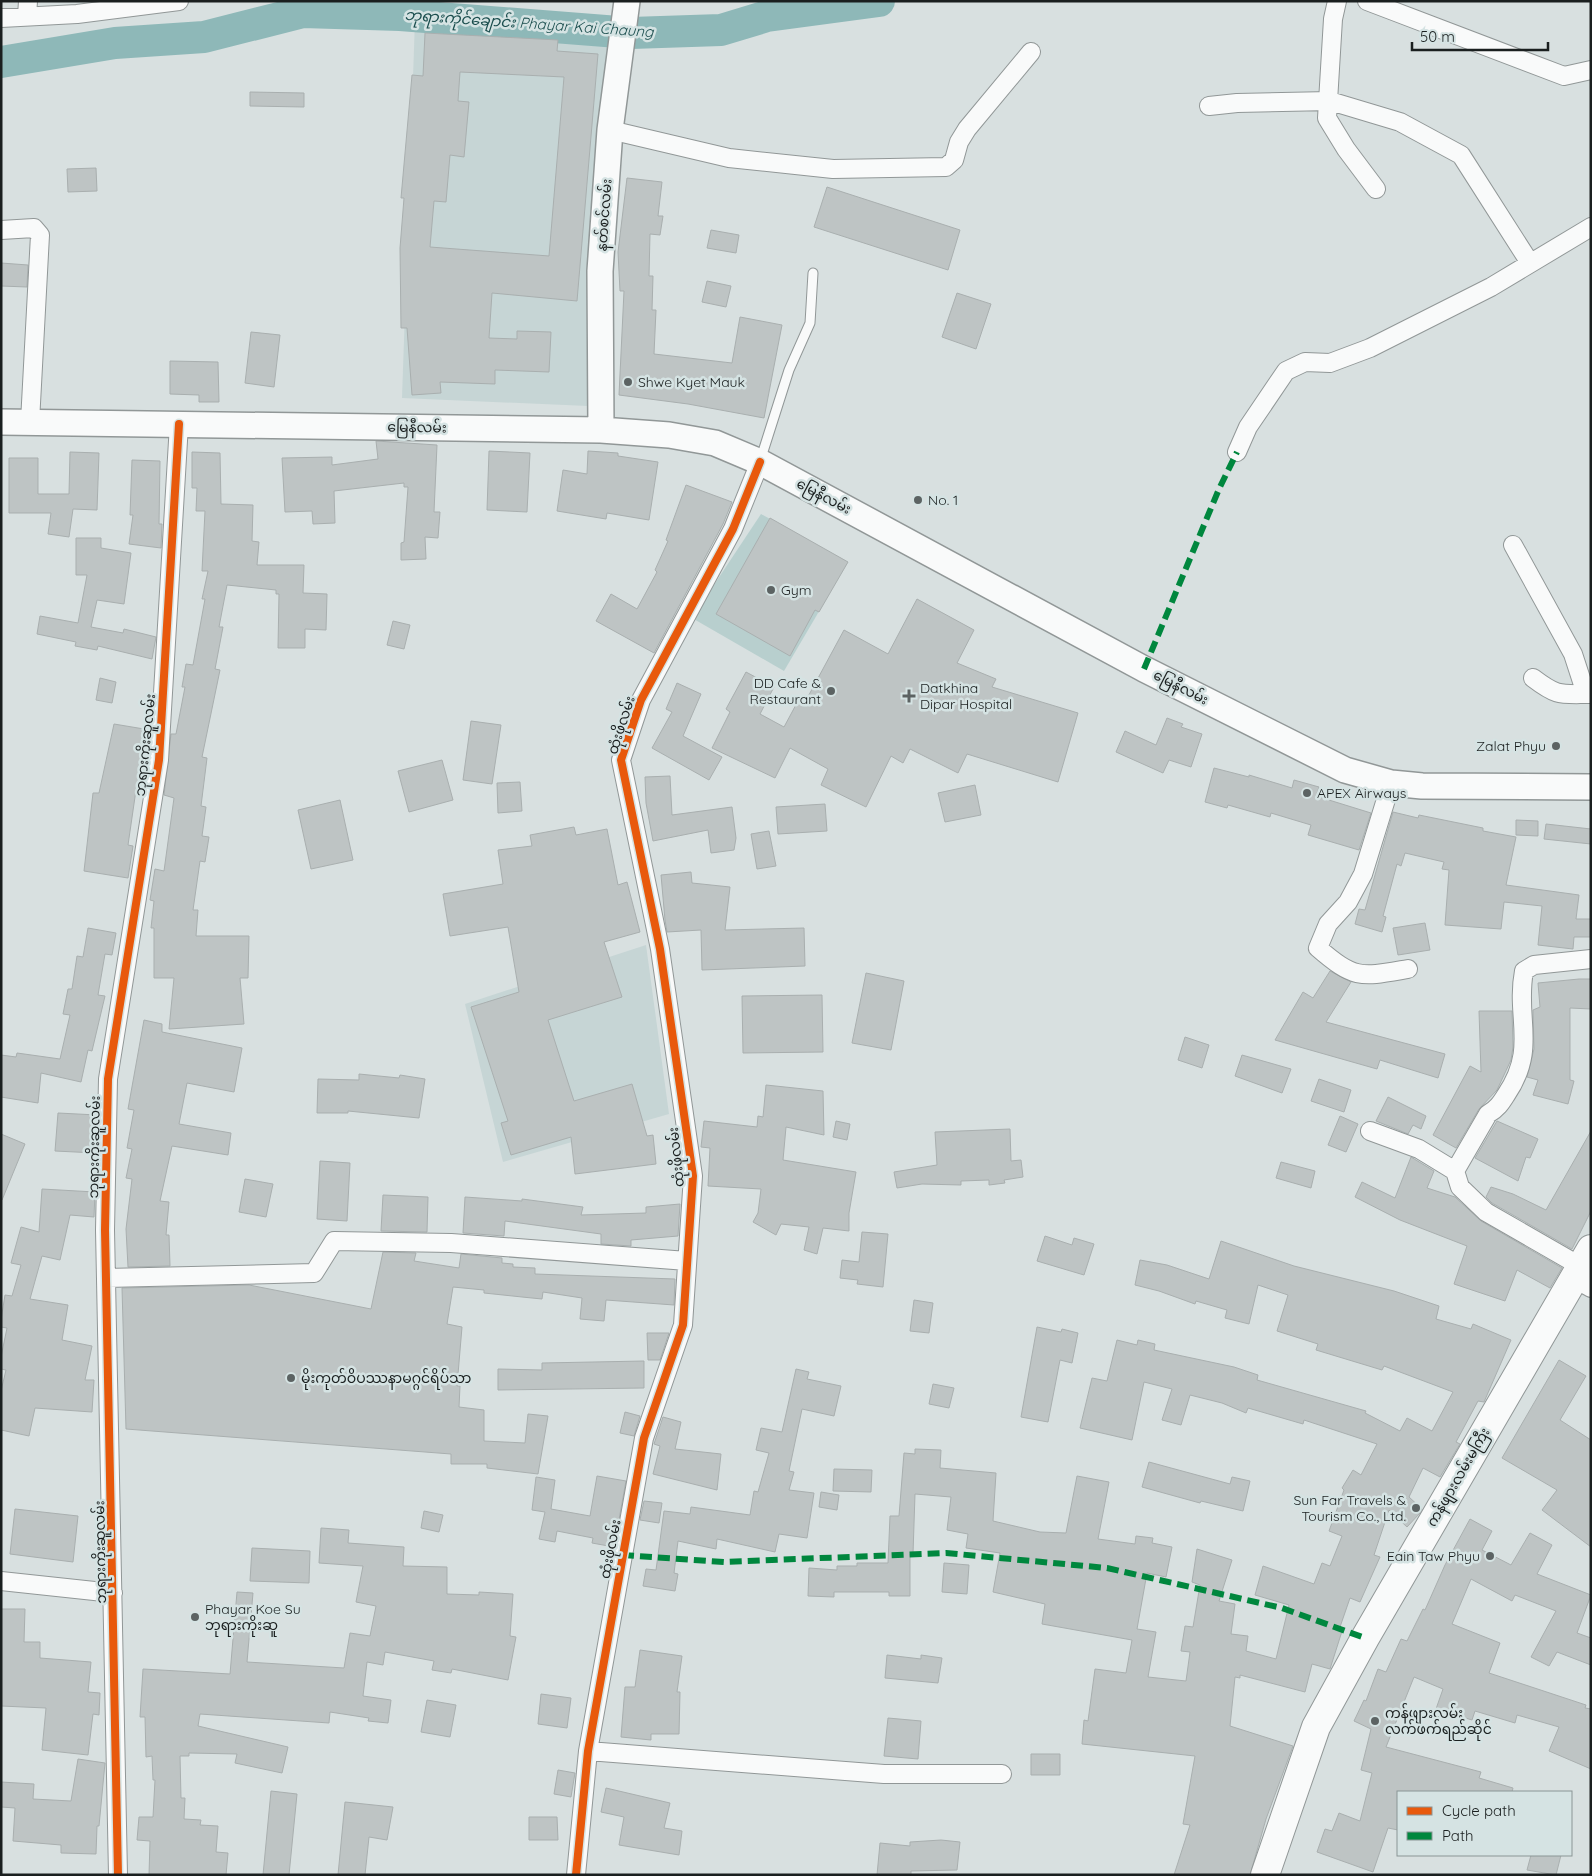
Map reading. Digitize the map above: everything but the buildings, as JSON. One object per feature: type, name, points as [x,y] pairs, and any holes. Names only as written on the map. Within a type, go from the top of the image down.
[{"type":"main road","name":"နတ်စင်လမ်း","points":[[601,430],[600,271],[610,130],[626,1]]},
{"type":"main road","name":"မြေနီလမ်း","points":[[1,422],[601,430],[669,436],[715,443],[760,462],[1144,669],[1345,770],[1391,783],[1422,786],[1591,787]]},
{"type":"main road","name":"ကန်ဖျားလမ်းမကြီး","points":[[1265,1875],[1316,1727],[1365,1638],[1584,1270]]},
{"type":"street","points":[[1,18],[28,9],[77,14],[179,1]]},
{"type":"street","points":[[1337,1],[1334,19],[1330,101],[1327,118],[1346,149],[1376,189]]},
{"type":"street","points":[[1367,1],[1564,76],[1591,70]]},
{"type":"street","points":[[610,130],[729,158],[833,169],[946,167],[954,160],[959,142],[966,129],[1031,52]]},
{"type":"street","points":[[1209,106],[1237,103],[1330,101],[1400,122],[1462,155],[1530,262]]},
{"type":"street","points":[[1237,452],[1248,427],[1286,371],[1305,362],[1330,363],[1370,348],[1491,286],[1591,227]]},
{"type":"street","points":[[1,230],[34,228],[40,235],[30,422]]},
{"type":"street","name":"ဘုရားကိုးဆူလမ်း","points":[[118,1875],[114,1593],[106,1278],[108,1078],[159,760],[179,424]]},
{"type":"street","name":"ထုံးဖိုလမ်း","points":[[576,1875],[588,1751],[644,1438],[684,1325],[693,1176],[660,949],[621,760],[641,700],[733,529],[760,462]]},
{"type":"street","points":[[1513,545],[1573,654],[1588,694],[1565,695],[1552,692],[1532,678]]},
{"type":"street","points":[[1391,783],[1363,874],[1348,902],[1328,924],[1318,948],[1342,968],[1367,976],[1408,969]]},
{"type":"street","points":[[1455,1170],[1488,1114],[1496,1110],[1517,1079],[1524,1044],[1522,983],[1524,971],[1534,965],[1591,959]]},
{"type":"street","points":[[1370,1131],[1419,1149],[1455,1170],[1460,1187],[1486,1212],[1584,1270]]},
{"type":"street","points":[[106,1278],[314,1273],[334,1241],[451,1243],[687,1261]]},
{"type":"street","points":[[1,1581],[114,1593]]},
{"type":"street","points":[[588,1751],[884,1774],[1002,1774]]},
{"type":"lane","points":[[760,462],[789,370],[810,324],[813,273]]},
{"type":"shaded area","points":[[415,19],[608,36],[587,303],[588,406],[402,398]]},
{"type":"shaded area","name":"Gym","points":[[761,514],[848,562],[784,671],[692,618]]},
{"type":"shaded area","points":[[646,945],[669,1114],[503,1162],[465,1004]]},
{"type":"waterway","name":"ဘုရားကိုင်ချောင်း Phayar Kai Chaung","points":[[1,62],[115,43],[204,37],[303,12],[400,15],[631,33],[721,30],[767,16],[879,1]]},
{"type":"marked path","points":[[1144,669],[1219,489],[1237,452]]},
{"type":"marked path","points":[[622,1555],[724,1562],[946,1553],[1107,1568],[1282,1608],[1365,1638]]},
{"type":"cycle path","points":[[118,1875],[105,1230],[108,1079],[159,760],[179,424]]},
{"type":"cycle path","points":[[576,1875],[588,1751],[644,1438],[683,1325],[693,1176],[660,949],[621,760],[641,700],[733,529],[760,462]]},
{"type":"place","name":"Shwe Kyet Mauk","points":[[628,382]]},
{"type":"place","name":"No. 1","points":[[918,500]]},
{"type":"place","name":"Gym","points":[[771,590]]},
{"type":"place","name":"DD Cafe & Restaurant","points":[[831,691]]},
{"type":"place","name":"Datkhina Dipar Hospital","points":[[909,696]]},
{"type":"place","name":"Zalat Phyu","points":[[1556,746]]},
{"type":"place","name":"APEX Airways","points":[[1307,793]]},
{"type":"place","name":"မိုးကုတ်ဝိပဿနာမဂ္ဂင်ရိပ်သာ","points":[[291,1378]]},
{"type":"place","name":"Sun Far Travels & Tourism Co., Ltd.","points":[[1416,1508]]},
{"type":"place","name":"Eain Taw Phyu","points":[[1490,1556]]},
{"type":"place","name":"Phayar Koe Su ဘုရားကိုးဆူ","points":[[195,1617]]},
{"type":"place","name":"ကန်ဖျားလမ်း လက်ဖက်ရည်ဆိုင်","points":[[1375,1721]]}]
